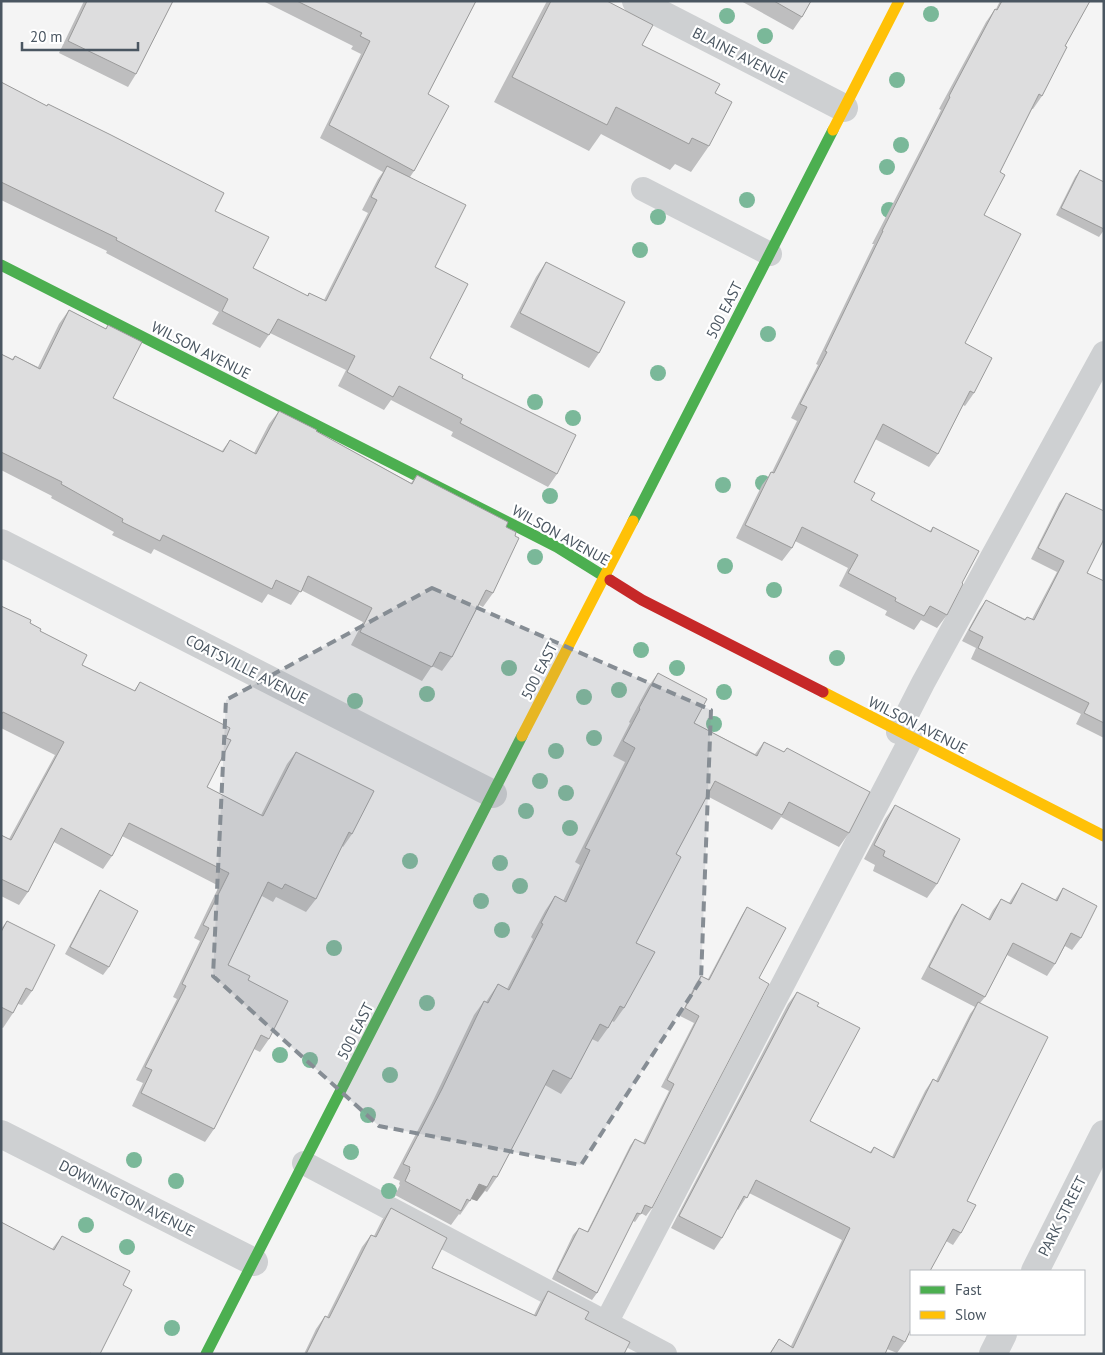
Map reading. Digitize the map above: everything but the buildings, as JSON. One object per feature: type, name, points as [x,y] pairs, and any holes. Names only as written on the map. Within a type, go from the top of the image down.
[{"type":"street","name":"BLAINE AVENUE","points":[[636,1],[844,108]]},
{"type":"street","name":"500 EAST","points":[[206,1354],[899,1]]},
{"type":"street","name":"WILSON AVENUE","points":[[1,265],[556,547],[642,600],[1104,836]]},
{"type":"street","name":"COATSVILLE AVENUE","points":[[1,543],[493,794]]},
{"type":"street","name":"DOWNINGTON AVENUE","points":[[1,1134],[254,1262]]},
{"type":"street","name":"PARK STREET","points":[[1036,1270],[1104,1134]]},
{"type":"street","points":[[993,1354],[1002,1335]]},
{"type":"lane","points":[[643,188],[770,254]]},
{"type":"lane","points":[[606,1323],[904,735],[923,683],[1104,353]]},
{"type":"lane","points":[[304,1163],[665,1354]]},
{"type":"highlighted area","points":[[432,588],[711,710],[701,980],[581,1165],[379,1126],[213,976],[226,700]]},
{"type":"traffic: fast","points":[[633,521],[833,130]]},
{"type":"traffic: fast","points":[[1,265],[557,547],[610,580]]},
{"type":"traffic: fast","points":[[206,1354],[522,736]]},
{"type":"traffic: slow","points":[[833,130],[899,1]]},
{"type":"traffic: slow","points":[[522,736],[633,521]]},
{"type":"traffic: slow","points":[[823,692],[1104,836]]},
{"type":"traffic: jam","points":[[610,580],[642,600],[823,692]]}]
